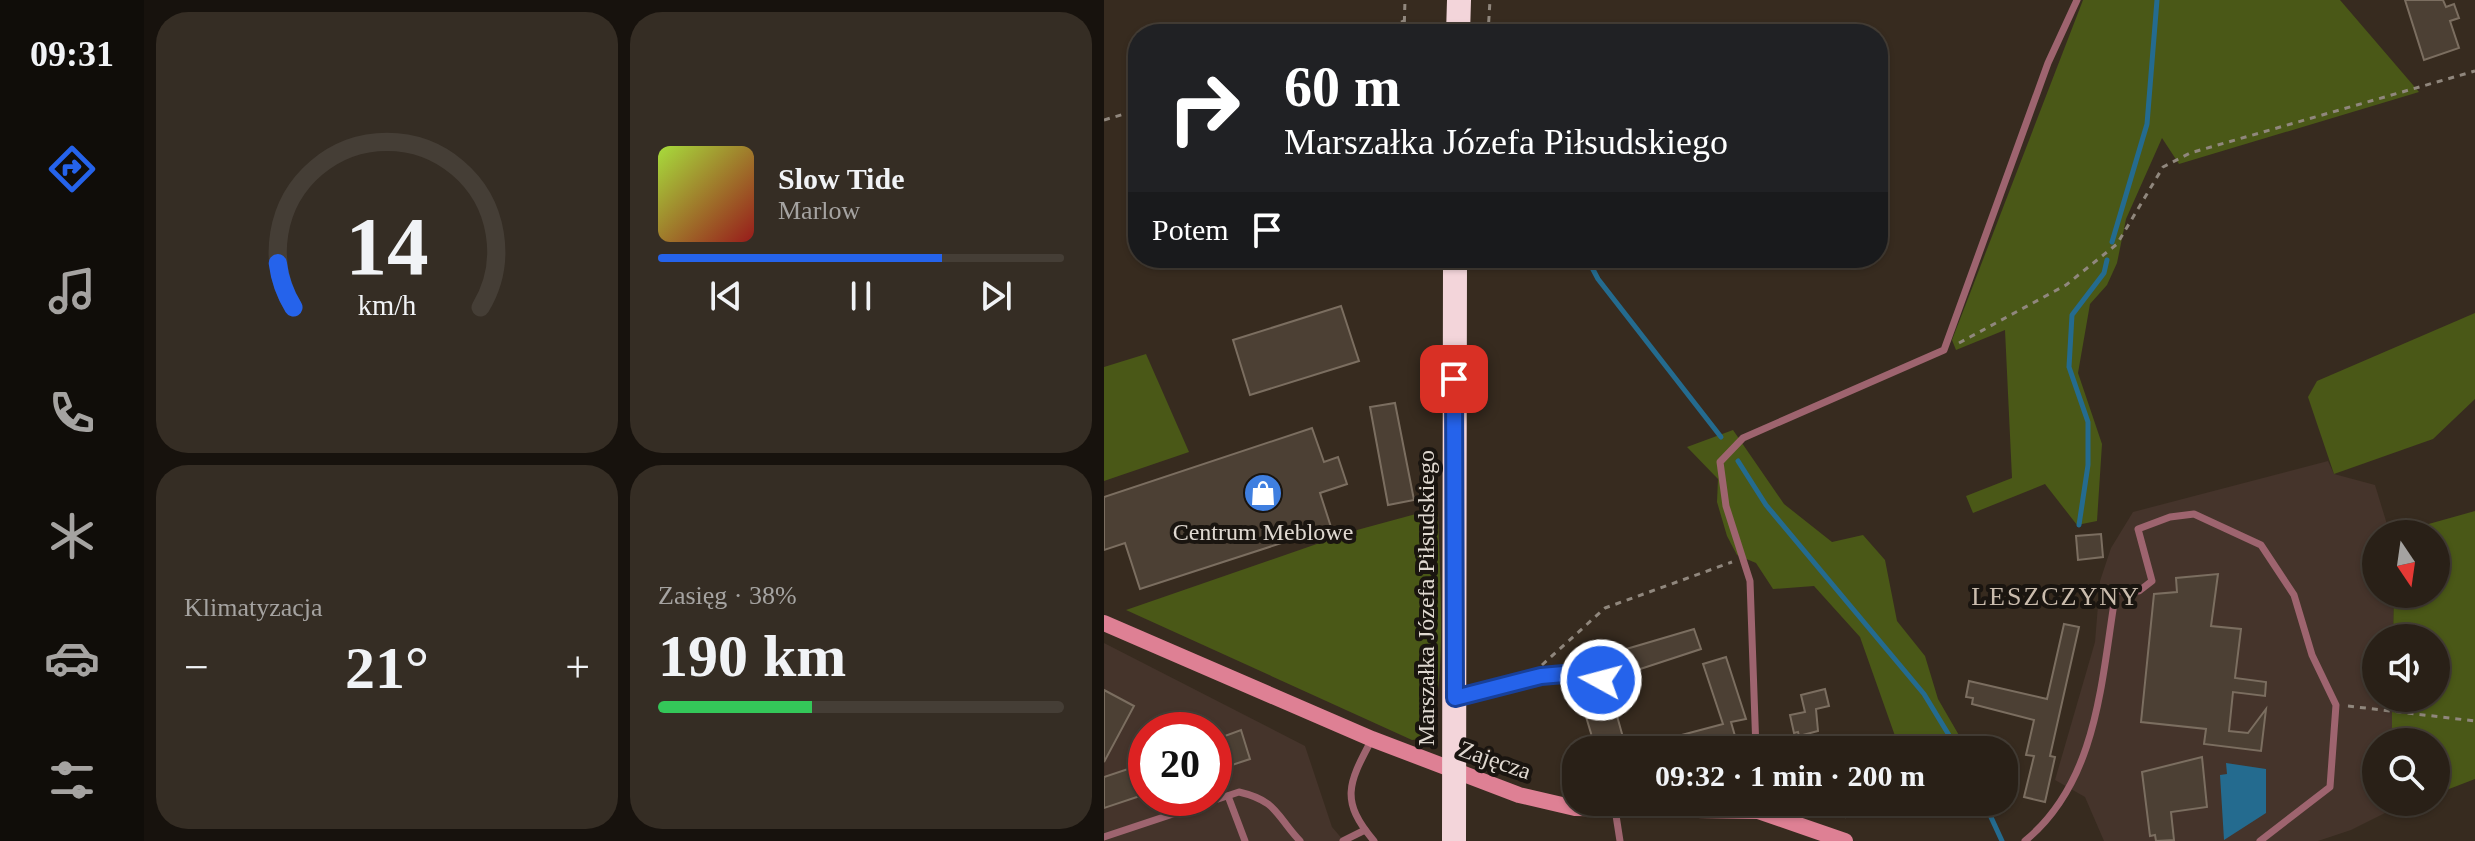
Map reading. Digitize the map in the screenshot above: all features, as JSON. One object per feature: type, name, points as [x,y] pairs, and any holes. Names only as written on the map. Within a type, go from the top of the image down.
[{"type":"highway","points":[[1458,24],[1459,0]]},
{"type":"highway","name":"Marszałka Józefa Piłsudskiego","points":[[1454,841],[1455,268]]},
{"type":"street","name":"Zajęcza","points":[[1106,628],[1454,772],[1519,795],[1562,805]]},
{"type":"street","name":"Zajęcza","points":[[1781,816],[1845,841]]},
{"type":"lane","points":[[1756,736],[1750,581],[1726,506],[1720,462],[1743,438],[1944,350],[2048,63],[2077,0]]},
{"type":"lane","points":[[2025,841],[2050,820],[2090,742],[2116,591],[2139,591],[2152,581],[2138,529],[2170,517],[2194,514],[2261,545],[2294,595],[2312,655],[2336,705],[2330,787],[2260,841]]},
{"type":"lane","points":[[1455,698],[1528,679],[1564,674],[1601,680]]},
{"type":"lane","points":[[1372,739],[1349,788],[1353,813],[1374,841]]},
{"type":"lane","points":[[1232,795],[1239,792],[1262,797],[1278,810],[1300,841]]},
{"type":"lane","points":[[1232,807],[1245,841]]},
{"type":"lane","points":[[1104,837],[1168,816]]},
{"type":"lane","points":[[1616,816],[1620,841]]},
{"type":"lane","points":[[1343,841],[1365,830]]},
{"type":"path","points":[[1395,24],[1404,21],[1405,0]]},
{"type":"path","points":[[1489,24],[1490,0]]},
{"type":"path","points":[[1944,350],[2066,285],[2117,244],[2163,167],[2190,153],[2475,71]]},
{"type":"path","points":[[1104,120],[1128,113]]},
{"type":"path","points":[[1528,679],[1605,608],[1743,559]]},
{"type":"path","points":[[2336,705],[2475,721]]},
{"type":"shaded area","points":[[2328,461],[2334,474],[2375,485],[2386,520],[2362,520],[2362,608],[2394,608],[2393,624],[2362,624],[2362,712],[2392,712],[2392,728],[2362,728],[2362,816],[2379,816],[2318,841],[2104,841],[2085,797],[2055,780],[2095,642],[2100,581],[2111,548],[2133,512]]},
{"type":"shaded area","points":[[1104,643],[1305,746],[1332,827],[1344,841],[1104,841]]},
{"type":"green space","points":[[2083,0],[2340,0],[2419,92],[2179,164],[2162,138],[2126,219],[2117,263],[2107,285],[2090,304],[2078,373],[2102,444],[2097,521],[2077,525],[2045,484],[1973,513],[1966,496],[2012,478],[2005,330],[1956,350],[1952,340]]},
{"type":"green space","points":[[2475,313],[2475,399],[2433,439],[2334,474],[2308,397],[2317,381]]},
{"type":"green space","points":[[1146,354],[1189,452],[1104,481],[1104,367]]},
{"type":"green space","points":[[1733,430],[1784,504],[1832,542],[1863,535],[1885,560],[1897,621],[1925,656],[1938,699],[1959,736],[1895,736],[1860,637],[1814,586],[1773,589],[1756,563],[1737,555],[1727,536],[1717,502],[1718,479],[1687,447]]},
{"type":"green space","points":[[1438,508],[1440,659],[1434,716],[1427,738],[1412,740],[1126,610],[1357,530]]},
{"type":"green space","points":[[2475,511],[2475,779],[2450,789],[2450,728],[2392,728],[2392,712],[2450,712],[2450,624],[2393,624],[2394,608],[2450,608],[2450,520],[2443,520]]},
{"type":"water","points":[[2226,763],[2266,769],[2266,813],[2224,840],[2220,775],[2227,774]]},
{"type":"building","points":[[2405,0],[2443,0],[2446,7],[2454,4],[2459,18],[2450,21],[2459,48],[2424,60]]},
{"type":"building","points":[[1341,306],[1359,361],[1250,395],[1233,340]]},
{"type":"building","points":[[1395,403],[1414,500],[1388,505],[1370,407]]},
{"type":"building","points":[[1312,428],[1324,462],[1338,457],[1347,484],[1320,493],[1331,527],[1140,589],[1125,543],[1104,550],[1104,497]]},
{"type":"building","points":[[2101,534],[2103,557],[2078,560],[2076,536]]},
{"type":"building","points":[[2218,574],[2211,626],[2241,629],[2235,678],[2266,682],[2265,696],[2233,692],[2229,731],[2248,733],[2266,709],[2261,751],[2204,744],[2206,729],[2141,722],[2154,594],[2177,592],[2176,578]]},
{"type":"building","points":[[2064,624],[2079,627],[2050,756],[2055,757],[2045,802],[2024,797],[2034,756],[2026,755],[2034,720],[1972,704],[1973,698],[1966,697],[1969,681],[2047,699]]},
{"type":"building","points":[[1694,629],[1701,649],[1613,678],[1606,655]]},
{"type":"building","points":[[1726,657],[1746,719],[1731,722],[1735,736],[1678,736],[1723,724],[1703,664]]},
{"type":"building","points":[[1825,689],[1829,706],[1816,709],[1818,731],[1799,736],[1798,732],[1794,733],[1790,715],[1805,712],[1801,695]]},
{"type":"building","points":[[1104,690],[1134,706],[1128,712],[1104,762]]},
{"type":"building","points":[[1610,691],[1623,736],[1592,736],[1581,700]]},
{"type":"building","points":[[1241,730],[1250,759],[1232,765],[1232,733]]},
{"type":"building","points":[[2202,757],[2207,807],[2171,812],[2174,840],[2156,841],[2155,835],[2150,836],[2142,772]]},
{"type":"building","points":[[1128,769],[1128,800],[1104,808],[1104,777]]},
{"type":"waterway","points":[[2112,242],[2147,124],[2157,0]]},
{"type":"waterway","points":[[2079,525],[2088,465],[2088,422],[2069,367],[2072,315],[2104,273],[2107,260]]},
{"type":"waterway","points":[[1592,268],[1721,437]]},
{"type":"waterway","points":[[1738,461],[1766,505],[1924,694],[1950,736]]},
{"type":"waterway","points":[[1990,816],[2002,841]]},
{"type":"place","name":"Centrum Meblowe","points":[[1263,493]]},
{"type":"district","name":"LESZCZYNY","points":[[2056,596]]},
{"type":"route","points":[[1454,379],[1455,698],[1483,694],[1541,676],[1564,674],[1601,680]]}]
